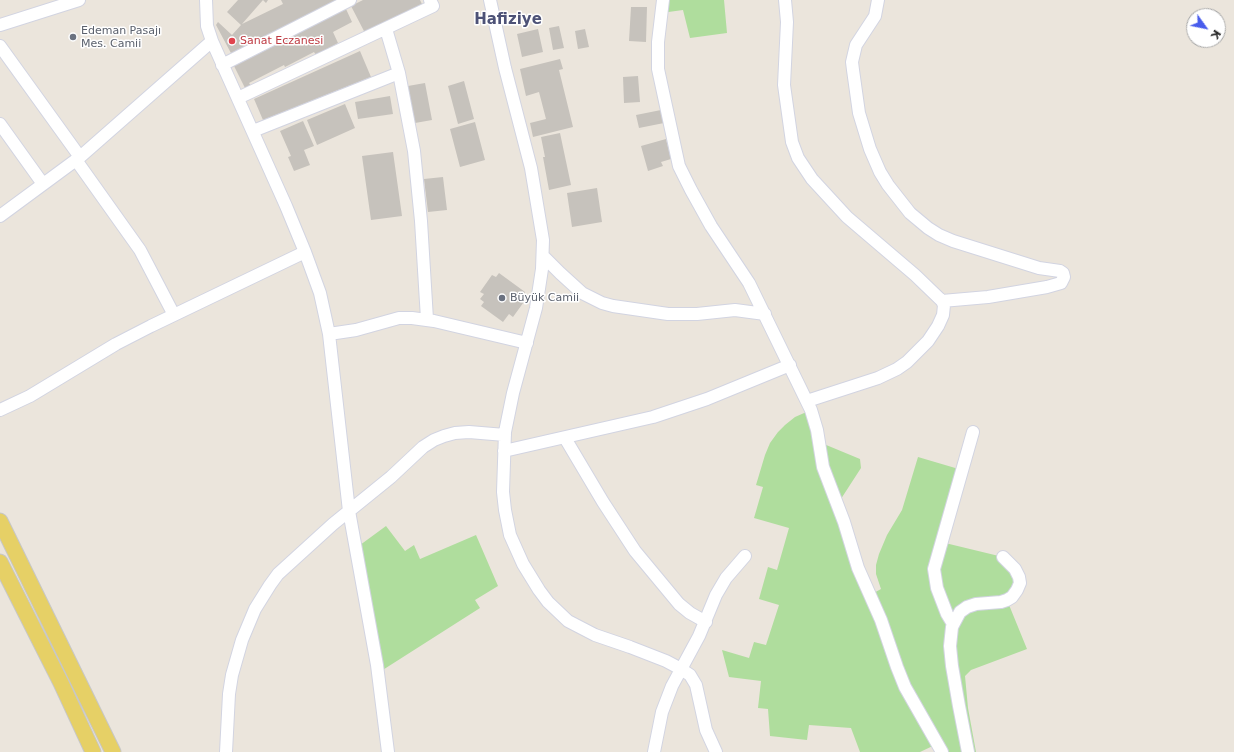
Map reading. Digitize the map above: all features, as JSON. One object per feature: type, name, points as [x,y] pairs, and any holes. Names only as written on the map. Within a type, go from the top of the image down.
[{"type":"main road","points":[[0,521],[113,752]]},
{"type":"main road","points":[[0,562],[61,683],[93,752]]},
{"type":"street","points":[[0,24],[80,0]]},
{"type":"street","points":[[206,0],[207,26],[212,41],[305,252],[320,293],[329,334],[349,511],[377,666],[388,752]]},
{"type":"street","points":[[222,65],[350,0]]},
{"type":"street","points":[[238,98],[433,6],[430,0]]},
{"type":"street","points":[[490,0],[505,68],[531,168],[540,221],[543,256],[540,288],[509,406],[505,435],[505,510],[510,535],[523,564],[539,590],[557,611],[568,620],[595,635],[648,653],[681,668],[690,675],[693,679],[706,730],[716,752]]},
{"type":"street","points":[[785,0],[788,22],[784,85],[792,142],[798,158],[812,179],[847,217],[915,275],[942,301],[944,305],[943,315],[938,326],[928,341],[907,362],[897,369],[878,378],[807,401]]},
{"type":"street","points":[[878,0],[875,16],[856,45],[852,62],[859,113],[870,149],[880,172],[888,185],[910,213],[939,235],[1039,268],[1060,271],[1063,273],[1064,277],[1061,283],[1047,287],[988,297],[942,301]]},
{"type":"street","points":[[659,3],[658,69],[679,166],[691,190],[725,248],[749,283],[807,401],[815,420],[823,467],[844,522],[858,568],[881,620],[905,687],[942,752]]},
{"type":"street","points":[[386,29],[399,72],[410,125],[417,178],[427,320]]},
{"type":"street","points":[[0,216],[78,158],[212,41]]},
{"type":"street","points":[[0,46],[140,250],[174,314]]},
{"type":"street","points":[[252,131],[399,72]]},
{"type":"street","points":[[0,124],[43,184]]},
{"type":"street","points":[[0,410],[30,396],[116,344],[174,314],[305,252]]},
{"type":"street","points":[[543,256],[582,293],[602,303],[613,306],[668,314],[697,314],[735,310],[765,314]]},
{"type":"street","points":[[329,334],[356,330],[399,318],[412,318],[527,342]]},
{"type":"street","points":[[504,451],[565,438],[679,410],[790,365]]},
{"type":"street","points":[[226,752],[228,694],[232,674],[242,640],[255,609],[278,574],[349,511],[391,477],[423,447],[434,440],[456,433],[469,432],[505,435]]},
{"type":"street","points":[[953,624],[947,614],[937,588],[934,569],[973,432]]},
{"type":"street","points":[[565,438],[603,502],[636,551],[679,604],[690,613],[706,622]]},
{"type":"street","points":[[654,752],[656,734],[666,699],[706,622],[716,595],[721,586],[745,556]]},
{"type":"street","points":[[968,752],[952,666],[950,636],[953,624],[960,612],[967,607],[976,604],[1001,602],[1012,597],[1017,590],[1020,583],[1019,577],[1015,569],[1003,557]]},
{"type":"street","points":[[647,752],[656,734]]},
{"type":"green space","points":[[663,0],[724,0],[727,33],[690,38],[683,10],[661,13]]},
{"type":"green space","points":[[811,410],[819,442],[860,459],[861,468],[837,505],[870,595],[881,589],[876,574],[876,565],[879,554],[887,535],[902,510],[918,457],[962,470],[941,542],[1003,557],[1019,577],[1007,600],[1027,649],[971,670],[965,676],[968,708],[976,752],[942,752],[937,744],[920,752],[860,752],[851,728],[809,725],[807,740],[770,736],[768,709],[758,708],[761,681],[729,677],[722,650],[749,658],[754,642],[766,645],[779,605],[759,599],[768,567],[777,570],[789,528],[754,518],[763,487],[756,485],[765,455],[770,443],[785,425],[795,417]]},
{"type":"green space","points":[[386,526],[405,551],[414,545],[420,559],[476,535],[498,586],[475,600],[480,608],[378,673],[356,548]]},
{"type":"building","points":[[238,0],[263,0],[242,24],[283,4],[281,0],[337,0],[232,55],[216,25],[218,22],[232,35],[241,25],[227,12]]},
{"type":"building","points":[[363,0],[420,0],[422,4],[365,33],[351,6]]},
{"type":"building","points":[[631,7],[647,7],[646,42],[629,41]]},
{"type":"building","points":[[346,9],[352,22],[333,32],[338,43],[316,55],[314,52],[285,67],[284,65],[249,83],[251,86],[245,88],[234,66]]},
{"type":"building","points":[[559,26],[564,48],[553,50],[549,28]]},
{"type":"building","points":[[538,29],[543,52],[522,57],[517,34]]},
{"type":"building","points":[[585,29],[589,47],[578,49],[575,31]]},
{"type":"building","points":[[360,51],[371,77],[263,120],[254,99]]},
{"type":"building","points":[[560,59],[563,69],[559,70],[573,127],[533,137],[530,123],[546,119],[539,92],[526,96],[520,69]]},
{"type":"building","points":[[638,76],[640,102],[624,103],[623,77]]},
{"type":"building","points":[[464,81],[474,119],[458,124],[448,86]]},
{"type":"building","points":[[425,83],[432,120],[415,123],[408,86]]},
{"type":"building","points":[[390,96],[393,114],[358,119],[355,102]]},
{"type":"building","points":[[345,104],[355,128],[317,145],[307,120]]},
{"type":"building","points":[[661,110],[664,123],[639,128],[636,115]]},
{"type":"building","points":[[303,121],[314,146],[304,150],[310,165],[294,171],[288,157],[291,156],[280,131]]},
{"type":"building","points":[[475,122],[485,160],[460,167],[450,129]]},
{"type":"building","points":[[560,133],[571,185],[549,190],[541,137]]},
{"type":"building","points":[[666,139],[671,159],[661,162],[663,166],[648,171],[641,146]]},
{"type":"building","points":[[393,152],[402,216],[371,220],[362,156]]},
{"type":"building","points":[[443,177],[447,210],[428,212],[424,179]]},
{"type":"building","points":[[597,188],[602,222],[572,227],[567,193]]},
{"type":"building","name":"Büyük Camii","points":[[499,273],[525,292],[522,297],[526,299],[513,317],[509,314],[503,322],[481,306],[484,302],[480,299],[484,294],[480,292],[492,275],[496,277]]},
{"type":"place","name":"Edeman Pasajı Mes. Camii","points":[[73,37]]},
{"type":"place","name":"Sanat Eczanesi","points":[[232,41]]},
{"type":"place","name":"Büyük Camii","points":[[502,298]]},
{"type":"district","name":"Hafiziye","points":[[508,20]]}]
